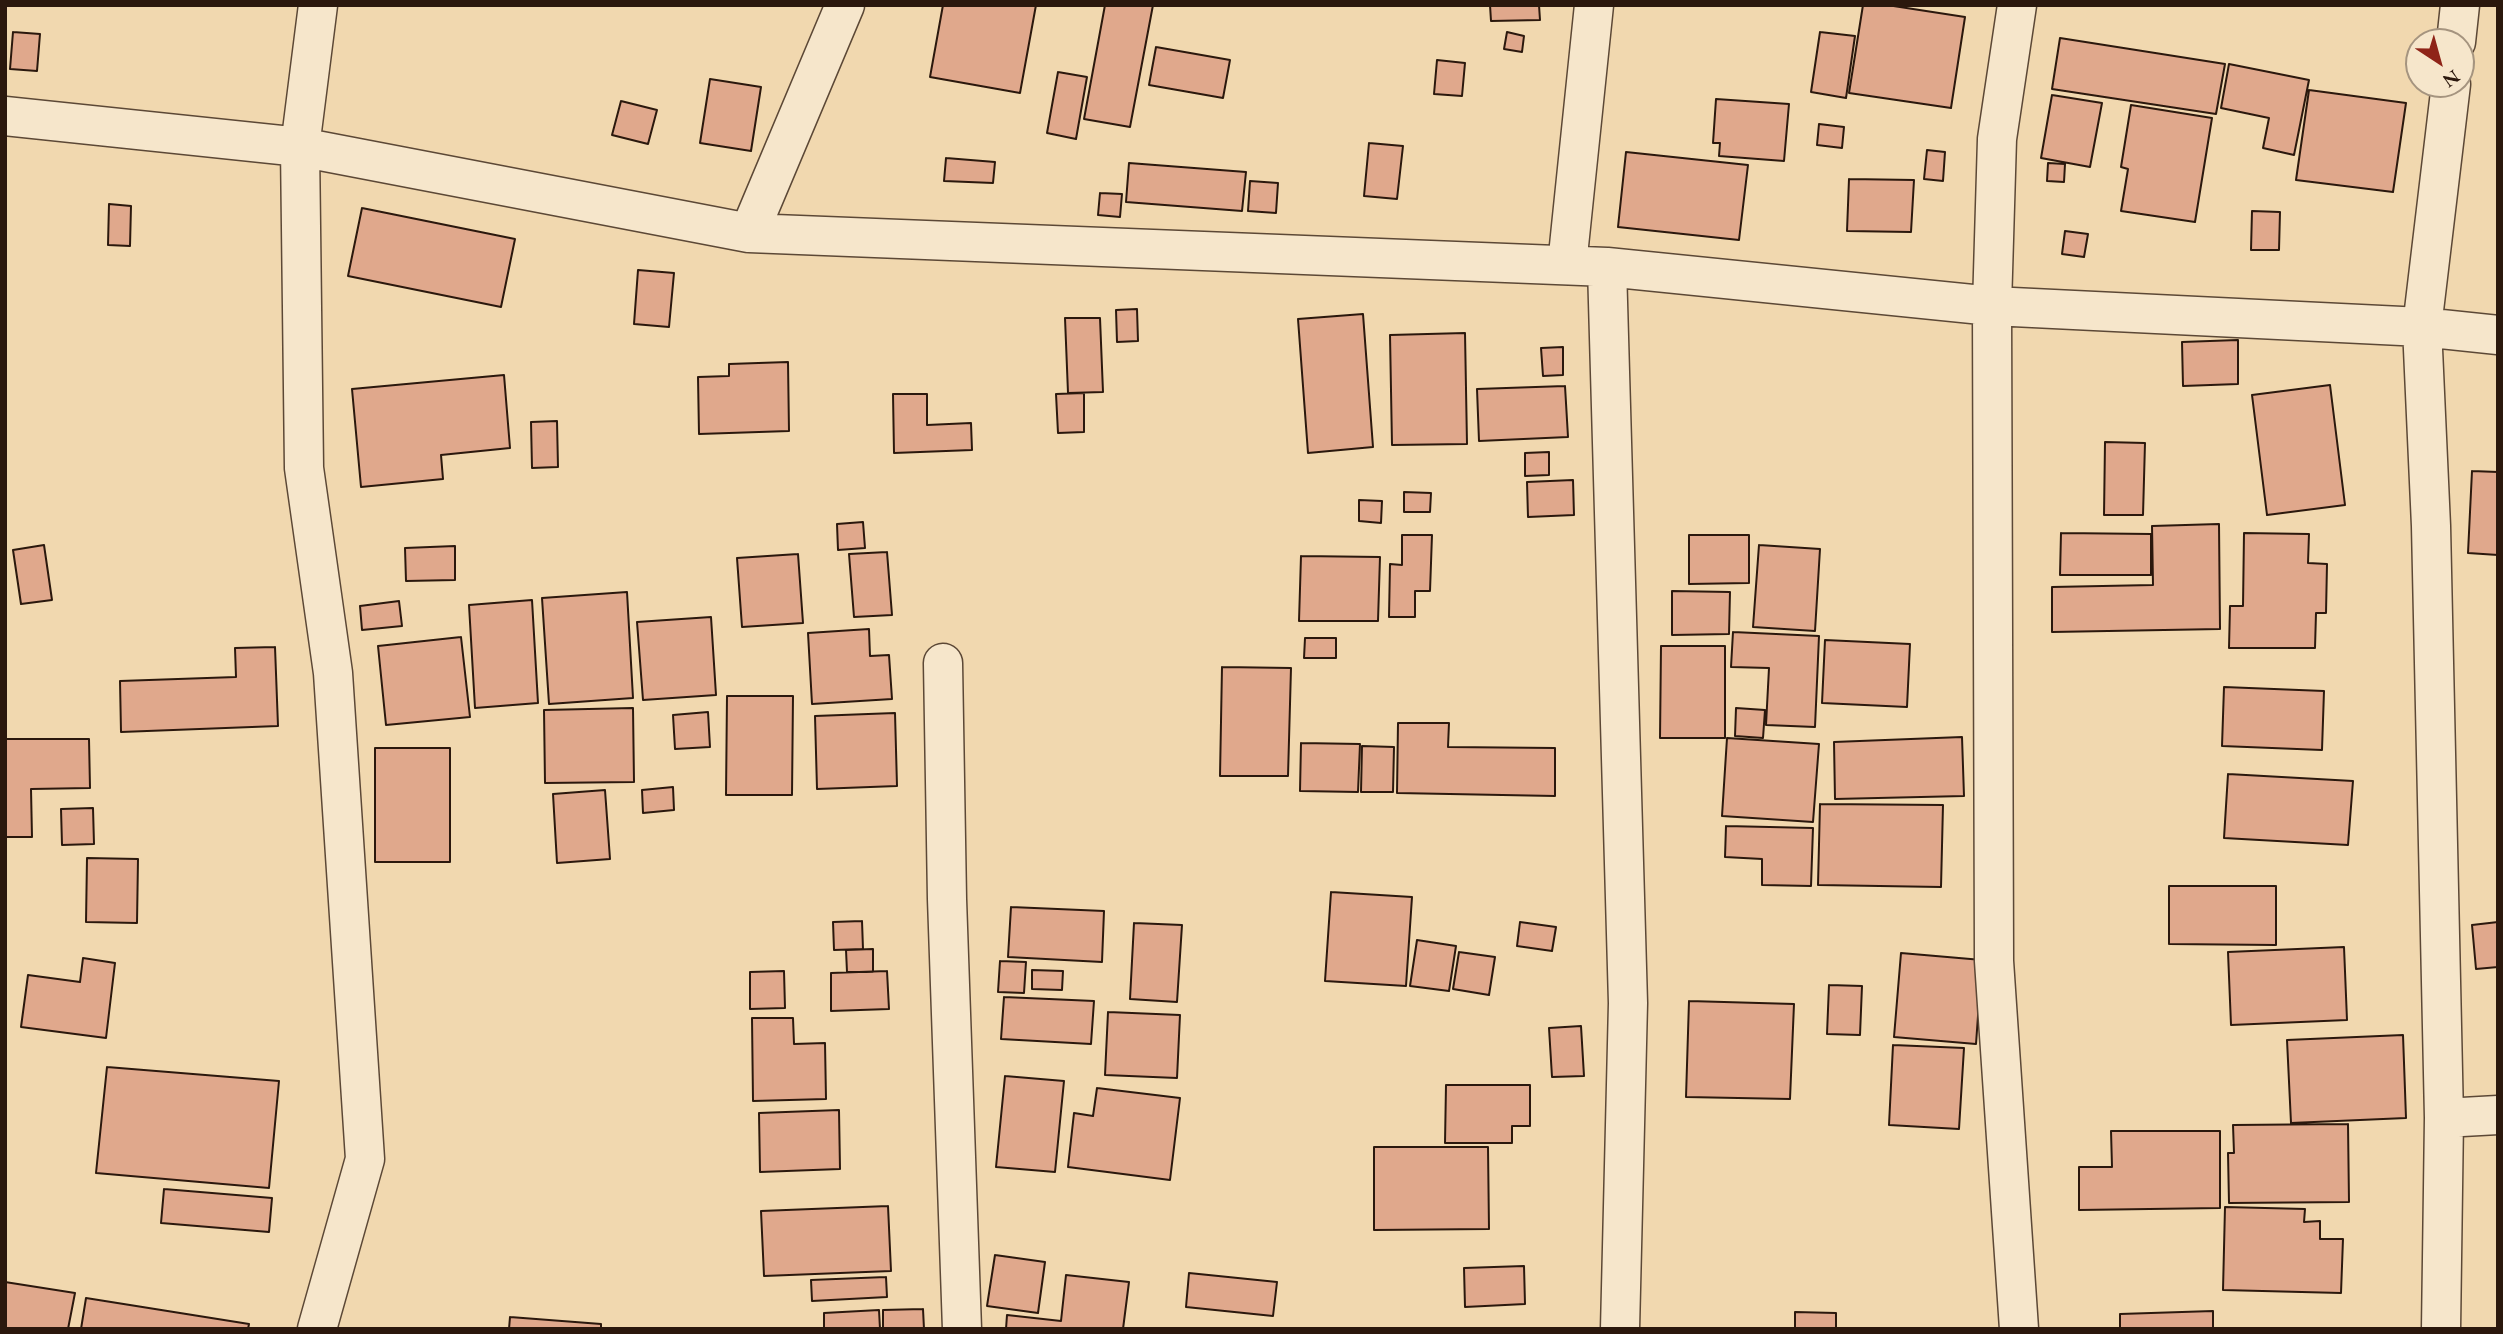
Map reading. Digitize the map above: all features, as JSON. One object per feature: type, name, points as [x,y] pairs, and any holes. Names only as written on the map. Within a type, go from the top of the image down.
[{"type":"street","points":[[317,5],[300,147],[304,468],[333,673],[365,1159],[317,1329]]},
{"type":"street","points":[[749,233],[845,5]]},
{"type":"street","points":[[1567,265],[1594,5]]},
{"type":"street","points":[[2017,5],[1997,139],[1992,306],[1994,961],[2019,1329]]},
{"type":"street","points":[[2458,28],[2460,5]]},
{"type":"street","points":[[2441,1329],[2444,1118],[2431,526],[2422,327],[2449,98]]},
{"type":"street","points":[[5,116],[300,147],[749,233],[1607,267],[1992,306],[2422,327],[2498,335]]},
{"type":"street","points":[[1607,267],[1628,1003],[1620,1329]]},
{"type":"street","points":[[943,663],[947,899],[962,1329]]},
{"type":"street","points":[[2444,1118],[2498,1115]]},
{"type":"building","points":[[943,5],[1036,5],[1020,93],[930,77]]},
{"type":"building","points":[[1105,5],[1153,5],[1130,127],[1084,119]]},
{"type":"building","points":[[1490,5],[1539,5],[1540,20],[1491,21]]},
{"type":"building","points":[[1863,5],[1887,5],[1965,17],[1951,108],[1849,93]]},
{"type":"building","points":[[13,32],[40,34],[37,71],[10,69]]},
{"type":"building","points":[[1507,32],[1524,36],[1522,52],[1504,49]]},
{"type":"building","points":[[1820,32],[1855,36],[1846,98],[1811,92]]},
{"type":"building","points":[[2060,38],[2225,64],[2216,114],[2052,89]]},
{"type":"building","points":[[1156,47],[1230,60],[1223,98],[1149,85]]},
{"type":"building","points":[[1437,60],[1465,63],[1462,96],[1434,94]]},
{"type":"building","points":[[2229,64],[2309,80],[2294,155],[2263,148],[2269,118],[2221,108]]},
{"type":"building","points":[[1058,72],[1087,77],[1076,139],[1047,133]]},
{"type":"building","points":[[710,79],[761,87],[751,151],[700,143]]},
{"type":"building","points":[[2309,90],[2406,103],[2393,192],[2296,180]]},
{"type":"building","points":[[2052,95],[2102,103],[2090,167],[2041,158]]},
{"type":"building","points":[[1716,99],[1789,104],[1784,161],[1719,156],[1720,143],[1713,143]]},
{"type":"building","points":[[621,101],[657,110],[648,144],[612,135]]},
{"type":"building","points":[[2131,105],[2212,118],[2195,222],[2121,211],[2128,169],[2121,167]]},
{"type":"building","points":[[1819,124],[1844,127],[1842,148],[1817,145]]},
{"type":"building","points":[[1369,143],[1403,146],[1397,199],[1364,196]]},
{"type":"building","points":[[1927,150],[1945,152],[1943,181],[1924,179]]},
{"type":"building","points":[[1626,152],[1748,165],[1739,240],[1618,227]]},
{"type":"building","points":[[946,158],[995,162],[993,183],[944,181]]},
{"type":"building","points":[[1129,163],[1246,172],[1242,211],[1126,202]]},
{"type":"building","points":[[2048,163],[2065,164],[2064,182],[2047,181]]},
{"type":"building","points":[[1849,179],[1914,180],[1911,232],[1847,231]]},
{"type":"building","points":[[1250,181],[1278,183],[1276,213],[1248,211]]},
{"type":"building","points":[[1100,193],[1122,194],[1120,217],[1098,215]]},
{"type":"building","points":[[109,204],[131,206],[130,246],[108,245]]},
{"type":"building","points":[[362,208],[515,239],[501,307],[348,276]]},
{"type":"building","points":[[2252,211],[2280,212],[2279,250],[2251,250]]},
{"type":"building","points":[[2065,231],[2088,234],[2084,257],[2062,254]]},
{"type":"building","points":[[638,270],[674,273],[669,327],[634,324]]},
{"type":"building","points":[[1137,309],[1138,341],[1117,342],[1116,310]]},
{"type":"building","points":[[1363,314],[1373,447],[1308,453],[1298,319]]},
{"type":"building","points":[[1065,318],[1100,318],[1103,392],[1068,393]]},
{"type":"building","points":[[1465,333],[1467,444],[1392,445],[1390,335]]},
{"type":"building","points":[[2238,340],[2238,384],[2183,386],[2182,342]]},
{"type":"building","points":[[1563,347],[1563,375],[1543,376],[1541,348]]},
{"type":"building","points":[[788,362],[789,431],[699,434],[698,377],[729,376],[729,364]]},
{"type":"building","points":[[504,375],[510,448],[441,455],[443,479],[361,487],[352,389]]},
{"type":"building","points":[[2330,385],[2345,505],[2267,515],[2252,395]]},
{"type":"building","points":[[1565,386],[1568,437],[1479,441],[1477,389]]},
{"type":"building","points":[[1084,393],[1084,432],[1058,433],[1056,394]]},
{"type":"building","points":[[893,394],[927,394],[927,425],[971,423],[972,450],[894,453]]},
{"type":"building","points":[[557,421],[558,467],[532,468],[531,422]]},
{"type":"building","points":[[2105,442],[2145,443],[2143,515],[2104,515]]},
{"type":"building","points":[[1549,452],[1549,475],[1525,476],[1525,453]]},
{"type":"building","points":[[2472,471],[2498,472],[2498,555],[2468,553]]},
{"type":"building","points":[[1573,480],[1574,515],[1528,517],[1527,482]]},
{"type":"building","points":[[1404,492],[1431,493],[1430,512],[1404,512]]},
{"type":"building","points":[[1359,500],[1382,501],[1381,523],[1359,521]]},
{"type":"building","points":[[863,522],[865,548],[838,550],[837,524]]},
{"type":"building","points":[[2219,524],[2220,629],[2052,632],[2052,587],[2153,585],[2152,526]]},
{"type":"building","points":[[2061,533],[2151,534],[2151,575],[2060,575]]},
{"type":"building","points":[[2244,533],[2309,534],[2308,563],[2327,564],[2326,613],[2316,613],[2315,648],[2229,648],[2230,606],[2243,606]]},
{"type":"building","points":[[1402,535],[1432,535],[1430,591],[1415,591],[1415,617],[1389,617],[1390,564],[1402,565]]},
{"type":"building","points":[[1689,535],[1749,535],[1749,583],[1689,584]]},
{"type":"building","points":[[44,545],[52,600],[21,604],[13,550]]},
{"type":"building","points":[[1759,545],[1820,549],[1815,631],[1753,627]]},
{"type":"building","points":[[455,546],[455,580],[406,581],[405,548]]},
{"type":"building","points":[[887,552],[892,615],[854,617],[849,554]]},
{"type":"building","points":[[798,554],[803,623],[742,627],[737,558]]},
{"type":"building","points":[[1301,556],[1380,557],[1378,621],[1299,621]]},
{"type":"building","points":[[1672,591],[1730,592],[1729,634],[1672,635]]},
{"type":"building","points":[[627,592],[633,698],[549,704],[542,598]]},
{"type":"building","points":[[532,600],[538,703],[475,708],[469,605]]},
{"type":"building","points":[[399,601],[402,626],[362,630],[360,606]]},
{"type":"building","points":[[711,617],[716,695],[643,700],[637,622]]},
{"type":"building","points":[[869,629],[870,656],[889,655],[892,699],[812,704],[808,633]]},
{"type":"building","points":[[1733,632],[1819,636],[1815,727],[1766,725],[1769,668],[1731,667]]},
{"type":"building","points":[[461,637],[470,717],[386,725],[378,646]]},
{"type":"building","points":[[1305,638],[1336,638],[1336,658],[1304,658]]},
{"type":"building","points":[[1825,640],[1910,644],[1907,707],[1822,703]]},
{"type":"building","points":[[1661,646],[1725,646],[1725,738],[1660,738]]},
{"type":"building","points":[[275,647],[278,726],[121,732],[120,681],[236,677],[235,648]]},
{"type":"building","points":[[1222,667],[1291,668],[1288,776],[1220,776]]},
{"type":"building","points":[[2224,687],[2324,691],[2322,750],[2222,746]]},
{"type":"building","points":[[727,696],[793,696],[792,795],[726,795]]},
{"type":"building","points":[[633,708],[634,782],[545,783],[544,710]]},
{"type":"building","points":[[1736,708],[1765,710],[1763,738],[1735,736]]},
{"type":"building","points":[[708,712],[710,747],[675,749],[673,715]]},
{"type":"building","points":[[895,713],[897,786],[817,789],[815,716]]},
{"type":"building","points":[[1398,723],[1449,723],[1448,747],[1555,748],[1555,796],[1397,793]]},
{"type":"building","points":[[1962,737],[1964,796],[1835,799],[1834,742]]},
{"type":"building","points":[[1727,738],[1819,744],[1813,822],[1722,816]]},
{"type":"building","points":[[5,739],[89,739],[90,788],[31,789],[32,837],[5,837]]},
{"type":"building","points":[[1301,743],[1360,744],[1358,792],[1300,791]]},
{"type":"building","points":[[1362,746],[1394,747],[1393,792],[1361,792]]},
{"type":"building","points":[[375,748],[450,748],[450,862],[375,862]]},
{"type":"building","points":[[2228,774],[2353,781],[2348,845],[2224,838]]},
{"type":"building","points":[[673,787],[674,810],[643,813],[642,790]]},
{"type":"building","points":[[605,790],[610,859],[557,863],[553,794]]},
{"type":"building","points":[[1820,804],[1943,805],[1941,887],[1818,885]]},
{"type":"building","points":[[93,808],[94,844],[62,845],[61,809]]},
{"type":"building","points":[[1726,826],[1813,828],[1811,886],[1762,885],[1762,859],[1725,857]]},
{"type":"building","points":[[87,858],[138,859],[137,923],[86,922]]},
{"type":"building","points":[[2169,886],[2276,886],[2276,945],[2169,944]]},
{"type":"building","points":[[1331,892],[1412,897],[1406,986],[1325,981]]},
{"type":"building","points":[[1011,907],[1104,911],[1102,962],[1008,957]]},
{"type":"building","points":[[862,921],[863,949],[834,950],[833,922]]},
{"type":"building","points":[[1520,922],[1556,927],[1552,951],[1517,946]]},
{"type":"building","points":[[2498,922],[2498,967],[2476,969],[2472,925]]},
{"type":"building","points":[[1134,923],[1182,925],[1177,1002],[1130,999]]},
{"type":"building","points":[[1417,940],[1456,946],[1449,991],[1410,986]]},
{"type":"building","points":[[2344,947],[2347,1020],[2231,1025],[2228,952]]},
{"type":"building","points":[[873,949],[873,972],[847,972],[846,950]]},
{"type":"building","points":[[1459,952],[1495,957],[1489,995],[1453,989]]},
{"type":"building","points":[[1901,953],[1982,960],[1976,1044],[1894,1037]]},
{"type":"building","points":[[83,958],[115,963],[106,1038],[21,1027],[28,975],[80,982]]},
{"type":"building","points":[[1000,961],[1026,962],[1024,993],[998,992]]},
{"type":"building","points":[[1032,970],[1063,971],[1062,990],[1032,989]]},
{"type":"building","points":[[784,971],[785,1008],[750,1009],[750,972]]},
{"type":"building","points":[[887,971],[889,1009],[831,1011],[831,973]]},
{"type":"building","points":[[1829,985],[1862,986],[1860,1035],[1827,1034]]},
{"type":"building","points":[[1004,997],[1094,1001],[1091,1044],[1001,1039]]},
{"type":"building","points":[[1689,1001],[1794,1004],[1790,1099],[1686,1097]]},
{"type":"building","points":[[1108,1012],[1180,1015],[1177,1078],[1105,1075]]},
{"type":"building","points":[[752,1018],[793,1018],[794,1044],[825,1043],[826,1099],[753,1101]]},
{"type":"building","points":[[1581,1026],[1584,1076],[1552,1077],[1549,1028]]},
{"type":"building","points":[[2403,1035],[2406,1118],[2291,1123],[2287,1040]]},
{"type":"building","points":[[1893,1045],[1964,1048],[1959,1129],[1889,1125]]},
{"type":"building","points":[[107,1067],[279,1081],[269,1188],[96,1173]]},
{"type":"building","points":[[1005,1076],[1064,1081],[1055,1172],[996,1167]]},
{"type":"building","points":[[1446,1085],[1530,1085],[1530,1126],[1512,1126],[1512,1143],[1445,1143]]},
{"type":"building","points":[[1097,1088],[1180,1098],[1170,1180],[1068,1167],[1074,1113],[1093,1116]]},
{"type":"building","points":[[839,1110],[840,1169],[760,1172],[759,1113]]},
{"type":"building","points":[[2348,1124],[2349,1202],[2229,1203],[2228,1153],[2234,1153],[2233,1125]]},
{"type":"building","points":[[2111,1131],[2220,1131],[2220,1208],[2079,1210],[2079,1167],[2112,1167]]},
{"type":"building","points":[[1374,1147],[1488,1147],[1489,1229],[1374,1230]]},
{"type":"building","points":[[164,1189],[272,1198],[269,1232],[161,1223]]},
{"type":"building","points":[[888,1206],[891,1271],[764,1276],[761,1211]]},
{"type":"building","points":[[2225,1207],[2305,1209],[2304,1222],[2320,1221],[2320,1239],[2343,1239],[2341,1293],[2223,1290]]},
{"type":"building","points":[[995,1255],[1045,1262],[1038,1313],[987,1306]]},
{"type":"building","points":[[1524,1266],[1525,1304],[1465,1307],[1464,1268]]},
{"type":"building","points":[[1189,1273],[1277,1282],[1273,1316],[1186,1307]]},
{"type":"building","points":[[1066,1275],[1129,1282],[1123,1329],[1006,1329],[1007,1315],[1061,1321]]},
{"type":"building","points":[[886,1277],[887,1297],[812,1301],[811,1280]]},
{"type":"building","points":[[5,1282],[75,1293],[68,1329],[5,1329]]},
{"type":"building","points":[[86,1298],[249,1324],[248,1329],[81,1329]]},
{"type":"building","points":[[923,1309],[924,1329],[883,1329],[883,1310]]},
{"type":"building","points":[[879,1310],[880,1329],[824,1329],[824,1313]]},
{"type":"building","points":[[2213,1311],[2213,1329],[2120,1329],[2120,1314]]},
{"type":"building","points":[[1795,1312],[1836,1313],[1836,1329],[1795,1329]]},
{"type":"building","points":[[510,1317],[601,1324],[601,1329],[509,1329]]}]
